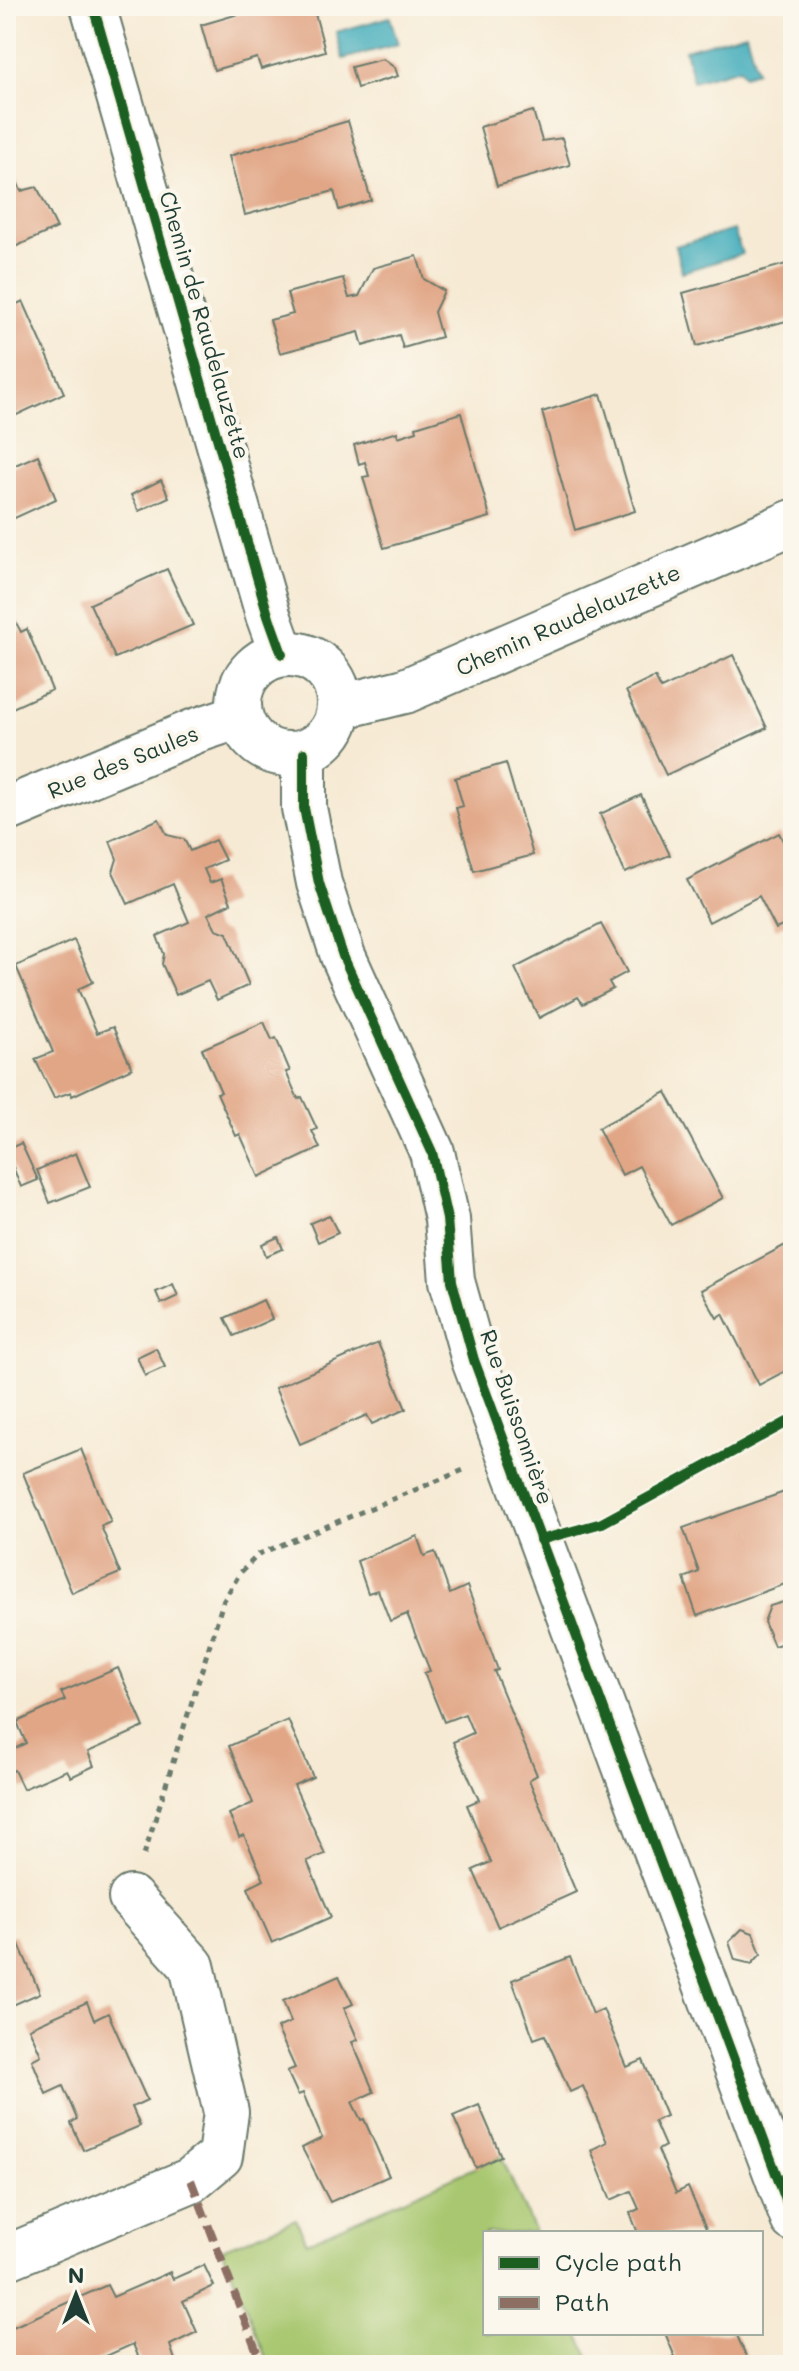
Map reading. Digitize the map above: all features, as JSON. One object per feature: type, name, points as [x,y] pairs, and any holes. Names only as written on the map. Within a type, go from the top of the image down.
[{"type":"street","name":"Chemin de Raudelauzette","points":[[93,6],[268,615],[282,654]]},
{"type":"street","name":"Chemin Raudelauzette","points":[[340,707],[405,691],[793,522]]},
{"type":"street","points":[[282,654],[304,655],[324,667],[336,685],[340,707],[336,724],[326,739],[304,753],[278,753],[260,745],[248,734],[240,716],[239,699],[249,672],[265,659],[282,654]]},
{"type":"street","name":"Rue des Saules","points":[[6,810],[195,731],[240,716]]},
{"type":"street","name":"Rue Buissonnière","points":[[304,753],[304,808],[319,883],[343,956],[432,1152],[447,1219],[452,1281],[474,1360],[793,2219]]},
{"type":"street","points":[[6,2258],[191,2180],[220,2156],[226,2112],[192,1966],[131,1898]]},
{"type":"path","points":[[131,1898],[223,1602],[240,1573],[259,1554],[506,1452]]},
{"type":"green space","points":[[501,2156],[534,2231],[483,2231],[483,2335],[579,2335],[592,2364],[269,2365],[222,2249],[296,2219],[307,2242]]},
{"type":"water","points":[[390,17],[398,44],[343,59],[336,32]]},
{"type":"water","points":[[746,33],[757,71],[744,75],[740,68],[693,81],[685,50]]},
{"type":"water","points":[[734,230],[742,254],[682,272],[675,246]]},
{"type":"building","points":[[266,6],[290,6],[292,11],[313,6],[325,51],[261,69],[257,58],[214,70],[201,25]]},
{"type":"building","points":[[383,59],[395,68],[398,76],[357,88],[351,67]]},
{"type":"building","points":[[533,111],[542,141],[562,138],[570,165],[497,186],[480,127]]},
{"type":"building","points":[[348,121],[371,200],[339,210],[334,191],[245,215],[229,156]]},
{"type":"building","points":[[6,157],[21,191],[37,187],[57,228],[6,251]]},
{"type":"building","points":[[417,256],[424,279],[444,291],[434,312],[441,337],[403,348],[399,335],[363,346],[359,332],[280,353],[270,320],[293,314],[287,293],[343,278],[349,298],[359,296],[373,268]]},
{"type":"building","points":[[793,262],[793,319],[697,346],[683,293]]},
{"type":"building","points":[[23,301],[64,393],[6,420],[6,309]]},
{"type":"building","points":[[601,394],[635,511],[575,530],[542,412]]},
{"type":"building","points":[[461,413],[490,517],[384,548],[363,477],[369,476],[365,462],[359,464],[354,445],[397,432],[398,437],[417,431],[416,427]]},
{"type":"building","points":[[38,455],[56,499],[6,522],[6,469]]},
{"type":"building","points":[[161,480],[169,497],[139,511],[131,495]]},
{"type":"building","points":[[167,569],[193,625],[115,658],[90,604]]},
{"type":"building","points":[[6,604],[21,632],[27,629],[52,690],[6,711]]},
{"type":"building","points":[[733,655],[767,728],[666,775],[626,691],[655,677],[661,689]]},
{"type":"building","points":[[506,763],[533,855],[474,871],[456,808],[463,806],[455,778]]},
{"type":"building","points":[[641,795],[670,855],[625,873],[600,814]]},
{"type":"building","points":[[159,819],[167,835],[184,839],[190,851],[215,840],[225,860],[204,869],[210,883],[221,879],[231,903],[208,914],[216,929],[227,933],[249,985],[217,1000],[208,981],[176,995],[162,964],[164,954],[157,936],[189,922],[173,884],[128,904],[113,872],[117,859],[110,841]]},
{"type":"building","points":[[779,833],[793,860],[793,921],[776,929],[759,896],[709,922],[687,880]]},
{"type":"building","points":[[601,924],[627,972],[609,982],[613,989],[583,1004],[578,997],[539,1018],[515,968]]},
{"type":"building","points":[[74,940],[93,982],[78,989],[97,1033],[113,1027],[132,1068],[72,1096],[71,1092],[54,1098],[35,1059],[53,1052],[16,966]]},
{"type":"building","points":[[264,1022],[272,1040],[276,1038],[298,1099],[302,1097],[317,1129],[312,1131],[320,1148],[259,1177],[240,1134],[236,1136],[202,1049]]},
{"type":"building","points":[[666,1092],[723,1198],[671,1225],[639,1166],[622,1175],[598,1128]]},
{"type":"building","points":[[21,1143],[38,1180],[21,1187],[6,1150]]},
{"type":"building","points":[[76,1153],[90,1187],[50,1203],[37,1170]]},
{"type":"building","points":[[329,1215],[338,1233],[318,1242],[310,1223]]},
{"type":"building","points":[[278,1237],[283,1249],[266,1256],[262,1244]]},
{"type":"building","points":[[793,1241],[793,1367],[759,1385],[723,1314],[717,1318],[701,1290]]},
{"type":"building","points":[[173,1284],[178,1296],[161,1304],[156,1292]]},
{"type":"building","points":[[263,1300],[272,1319],[234,1336],[225,1318]]},
{"type":"building","points":[[378,1343],[406,1409],[372,1424],[367,1415],[300,1444],[275,1388]]},
{"type":"building","points":[[156,1348],[165,1367],[145,1376],[137,1357]]},
{"type":"building","points":[[81,1449],[111,1522],[101,1526],[120,1573],[72,1593],[23,1473]]},
{"type":"building","points":[[793,1489],[793,1581],[697,1616],[684,1578],[699,1572],[683,1528]]},
{"type":"building","points":[[417,1536],[424,1556],[435,1552],[450,1594],[467,1586],[498,1670],[494,1671],[537,1775],[529,1780],[576,1892],[498,1927],[473,1870],[491,1862],[467,1805],[479,1800],[453,1742],[473,1733],[465,1714],[444,1722],[424,1673],[430,1671],[407,1614],[390,1621],[378,1590],[368,1593],[357,1561]]},
{"type":"building","points":[[793,1599],[793,1640],[774,1646],[764,1622],[770,1606]]},
{"type":"building","points":[[118,1668],[144,1727],[88,1752],[94,1766],[71,1777],[67,1770],[23,1789],[14,1770],[6,1773],[6,1753],[26,1743],[17,1722],[65,1700],[61,1692]]},
{"type":"building","points":[[288,1720],[313,1777],[294,1785],[325,1854],[307,1861],[331,1917],[272,1943],[248,1888],[264,1880],[244,1835],[239,1837],[229,1814],[253,1803],[229,1746]]},
{"type":"building","points":[[742,1929],[753,1933],[761,1954],[752,1964],[735,1960],[729,1942]]},
{"type":"building","points":[[6,1931],[8,1937],[15,1935],[40,1993],[6,2008]]},
{"type":"building","points":[[570,1957],[593,2014],[603,2009],[627,2067],[643,2060],[666,2116],[654,2121],[665,2146],[658,2150],[676,2193],[688,2187],[707,2231],[637,2231],[630,2213],[639,2209],[631,2191],[611,2200],[591,2150],[607,2142],[583,2086],[570,2092],[545,2035],[534,2039],[512,1980]]},
{"type":"building","points":[[339,1976],[353,2004],[344,2008],[358,2040],[352,2042],[374,2092],[352,2102],[361,2120],[364,2119],[389,2176],[330,2202],[302,2148],[322,2138],[303,2093],[298,2095],[287,2071],[295,2068],[277,2028],[291,2022],[283,2001]]},
{"type":"building","points":[[87,2002],[94,2020],[108,2013],[147,2100],[132,2107],[140,2126],[83,2150],[71,2123],[77,2119],[63,2086],[46,2094],[32,2060],[41,2055],[29,2028]]},
{"type":"building","points":[[479,2105],[501,2156],[476,2168],[453,2116]]},
{"type":"building","points":[[204,2265],[214,2286],[183,2301],[197,2332],[170,2345],[175,2360],[164,2365],[142,2365],[133,2344],[86,2365],[6,2365],[6,2330],[107,2285],[113,2297],[170,2272],[173,2279]]},
{"type":"building","points":[[666,2335],[737,2335],[750,2365],[656,2365],[675,2357]]},
{"type":"marked path","points":[[191,2180],[262,2365]]},
{"type":"cycle path","points":[[93,6],[268,615],[282,654]]},
{"type":"cycle path","points":[[304,753],[304,808],[319,883],[343,956],[432,1152],[447,1219],[452,1281],[474,1360],[793,2219]]},
{"type":"cycle path","points":[[540,1540],[602,1523],[793,1419]]}]
